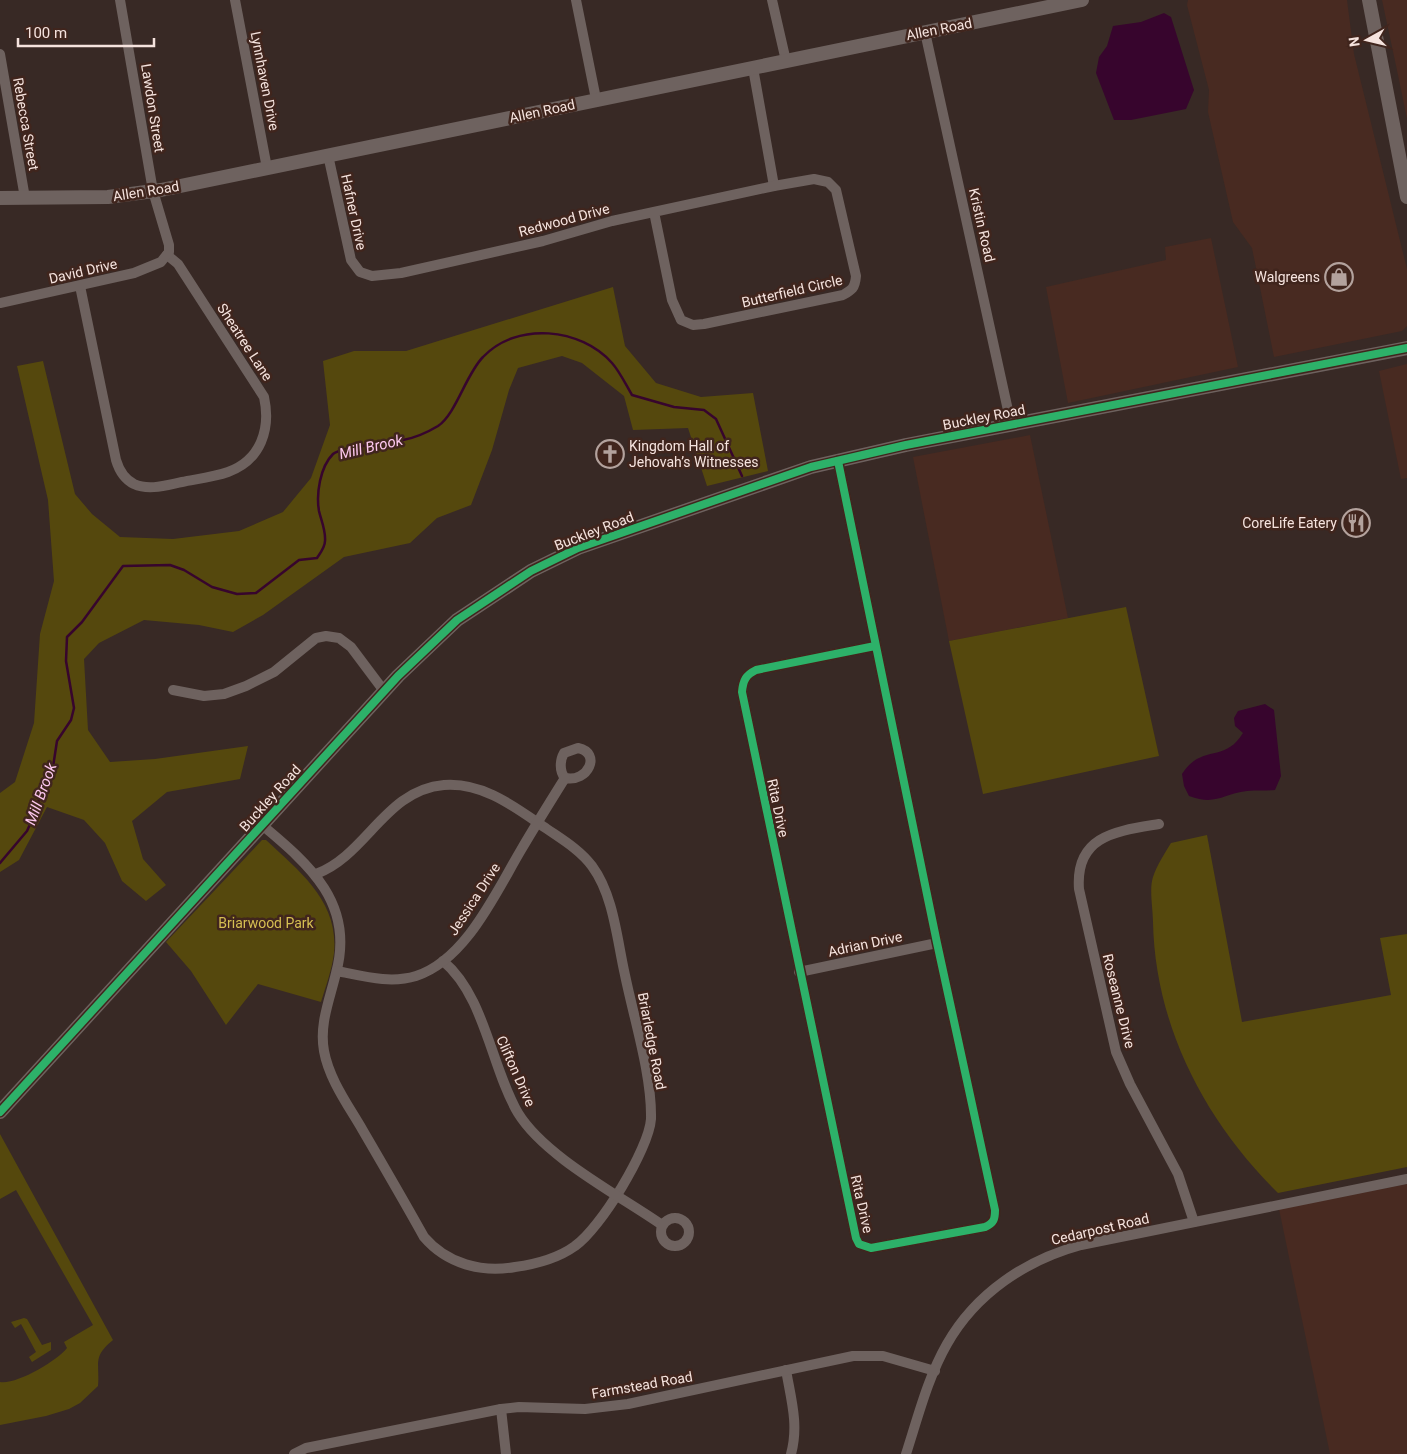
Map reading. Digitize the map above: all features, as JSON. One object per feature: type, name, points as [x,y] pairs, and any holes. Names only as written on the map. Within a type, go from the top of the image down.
[{"type":"street","name":"Lawdon Street","points":[[120,0],[153,192]]},
{"type":"street","points":[[576,0],[596,99]]},
{"type":"street","points":[[772,0],[786,61]]},
{"type":"street","name":"Allen Road","points":[[0,198],[108,197],[153,192],[926,32],[1036,5],[1082,0]]},
{"type":"street","points":[[1369,0],[1407,197]]},
{"type":"street","name":"Lynnhaven Drive","points":[[239,1],[267,168]]},
{"type":"street","name":"Kristin Road","points":[[926,32],[1011,424]]},
{"type":"street","name":"Rebecca Street","points":[[0,54],[25,198]]},
{"type":"street","points":[[752,68],[774,186]]},
{"type":"street","name":"Hafner Drive","points":[[328,155],[350,260],[360,272]]},
{"type":"street","name":"Butterfield Circle","points":[[654,212],[672,300],[677,313],[683,321],[693,325],[843,296],[852,290],[856,285],[856,276],[836,190],[828,182],[814,179],[774,186]]},
{"type":"street","name":"Redwood Drive","points":[[360,272],[372,276],[401,273],[543,241],[612,221],[774,186]]},
{"type":"street","points":[[153,192],[169,245],[167,255]]},
{"type":"street","name":"Sheatree Lane","points":[[80,286],[116,460],[119,470],[125,478],[144,487],[161,486],[228,472],[251,457],[260,446],[268,420],[264,397],[178,264],[167,255]]},
{"type":"street","name":"David Drive","points":[[0,303],[134,273],[162,262],[167,255]]},
{"type":"street","name":"Buckley Road","points":[[0,1112],[384,691],[457,620],[531,571],[593,543],[747,488],[838,461],[1011,424],[1407,348]]},
{"type":"street","name":"Rita Drive","points":[[838,461],[937,943],[995,1210],[995,1218],[992,1224],[985,1227],[871,1248],[860,1244],[856,1238],[749,730],[742,682],[747,675],[756,670],[875,646]]},
{"type":"street","points":[[173,690],[204,696],[224,694],[246,686],[274,672],[316,638],[326,636],[339,638],[352,647],[384,691]]},
{"type":"street","name":"Jessica Drive","points":[[337,971],[387,980],[415,976],[443,961],[456,950],[475,926],[565,778]]},
{"type":"street","name":"Briarledge Road","points":[[262,825],[292,849],[316,874],[332,898],[338,918],[340,952],[323,1029],[324,1051],[330,1072],[424,1238],[432,1246],[451,1258],[483,1269],[499,1270],[537,1264],[564,1254],[578,1245],[596,1226],[642,1152],[648,1136],[650,1119],[647,1078],[604,888],[593,867],[576,849],[511,804],[484,791],[460,785],[422,789],[408,796],[388,812],[340,862],[316,874]]},
{"type":"street","name":"Roseanne Drive","points":[[1159,824],[1119,830],[1101,838],[1088,849],[1080,863],[1078,874],[1079,889],[1116,1052],[1130,1084],[1178,1174],[1194,1222]]},
{"type":"street","name":"Adrian Drive","points":[[799,972],[937,943]]},
{"type":"street","name":"Clifton Drive","points":[[443,961],[458,977],[476,1008],[502,1078],[519,1114],[543,1141],[573,1166],[662,1225]]},
{"type":"street","name":"Cedarpost Road","points":[[906,1454],[935,1371],[947,1344],[979,1302],[996,1286],[1033,1262],[1081,1245],[1407,1179]]},
{"type":"street","name":"Farmstead Road","points":[[294,1454],[306,1448],[500,1409],[585,1409],[628,1404],[852,1356],[883,1356],[935,1371]]},
{"type":"street","points":[[786,1370],[795,1419],[795,1438],[791,1454]]},
{"type":"street","points":[[500,1409],[506,1454]]},
{"type":"shaded area","points":[[1188,0],[1347,0],[1354,54],[1407,269],[1407,326],[1402,331],[1274,357],[1252,248],[1233,222],[1208,112],[1209,90],[1187,5]]},
{"type":"shaded area","points":[[1382,0],[1407,0],[1407,119],[1398,75]]},
{"type":"shaded area","points":[[1164,13],[1171,17],[1194,90],[1186,109],[1131,120],[1114,120],[1096,73],[1099,57],[1107,46],[1113,26],[1141,22]]},
{"type":"shaded area","points":[[1211,238],[1238,367],[1068,403],[1046,287],[1166,260],[1165,247]]},
{"type":"shaded area","points":[[1407,364],[1407,478],[1401,479],[1379,371]]},
{"type":"shaded area","points":[[1030,435],[1068,618],[949,641],[913,457]]},
{"type":"shaded area","points":[[1265,704],[1274,710],[1281,776],[1275,790],[1238,792],[1213,800],[1189,796],[1184,786],[1182,774],[1197,759],[1228,748],[1236,742],[1243,733],[1235,726],[1234,718],[1238,711]]},
{"type":"shaded area","points":[[1407,1184],[1407,1454],[1330,1454],[1279,1209]]},
{"type":"green space","points":[[613,287],[625,346],[656,383],[701,397],[753,393],[768,471],[707,486],[688,428],[633,430],[624,396],[582,363],[562,356],[518,368],[509,390],[492,450],[471,505],[437,518],[410,543],[344,557],[263,615],[233,632],[199,625],[144,620],[99,643],[84,659],[88,730],[110,762],[155,759],[248,746],[240,779],[167,792],[132,821],[143,859],[166,885],[146,901],[122,881],[105,843],[84,820],[47,807],[19,860],[0,872],[0,793],[15,782],[34,723],[40,634],[54,581],[48,500],[17,366],[43,361],[75,494],[92,514],[120,537],[173,539],[239,531],[283,512],[311,478],[330,425],[323,361],[354,351],[406,351]]},
{"type":"green space","points":[[1126,607],[1159,756],[983,794],[949,641]]},
{"type":"green space","points":[[1207,835],[1242,1022],[1391,995],[1380,938],[1407,934],[1407,1167],[1278,1193],[1228,1135],[1207,1103],[1189,1070],[1174,1034],[1163,998],[1156,961],[1151,893],[1155,873],[1171,843]]},
{"type":"green space","name":"Briarwood Park","points":[[262,840],[266,840],[304,876],[324,903],[334,935],[333,959],[321,1002],[258,984],[226,1025],[191,971],[166,942]]},
{"type":"green space","points":[[0,1134],[113,1340],[102,1351],[98,1361],[98,1386],[80,1403],[69,1409],[46,1416],[0,1425],[0,1382],[16,1380],[46,1365],[67,1348],[64,1342],[93,1325],[16,1190],[0,1199]]},
{"type":"green space","points":[[24,1318],[27,1319],[42,1345],[51,1342],[51,1350],[32,1362],[29,1357],[36,1352],[21,1324],[15,1328],[11,1322]]},
{"type":"waterway","name":"Mill Brook","points":[[0,863],[27,831],[37,809],[43,780],[53,767],[57,741],[71,720],[74,708],[66,661],[67,637],[82,622],[123,566],[170,565],[184,570],[212,587],[237,594],[256,593],[299,560],[317,558],[325,543],[324,529],[319,511],[320,481],[325,466],[333,454],[355,447],[407,439],[438,426],[450,413],[477,364],[497,345],[513,338],[549,333],[567,336],[584,342],[599,351],[612,363],[632,395],[674,407],[704,410],[716,419],[742,476]]},
{"type":"cycle path","points":[[0,1112],[398,676],[457,620],[531,571],[578,548],[811,467],[906,445],[1407,348]]},
{"type":"cycle path","points":[[838,461],[937,943],[995,1210],[993,1220],[985,1227],[871,1248],[859,1244],[856,1238],[742,692],[746,678],[756,670],[875,646]]},
{"type":"place","name":"Walgreens","points":[[1339,277]]},
{"type":"place","name":"Kingdom Hall of Jehovah’s Witnesses","points":[[610,454]]},
{"type":"place","name":"CoreLife Eatery","points":[[1356,523]]}]
